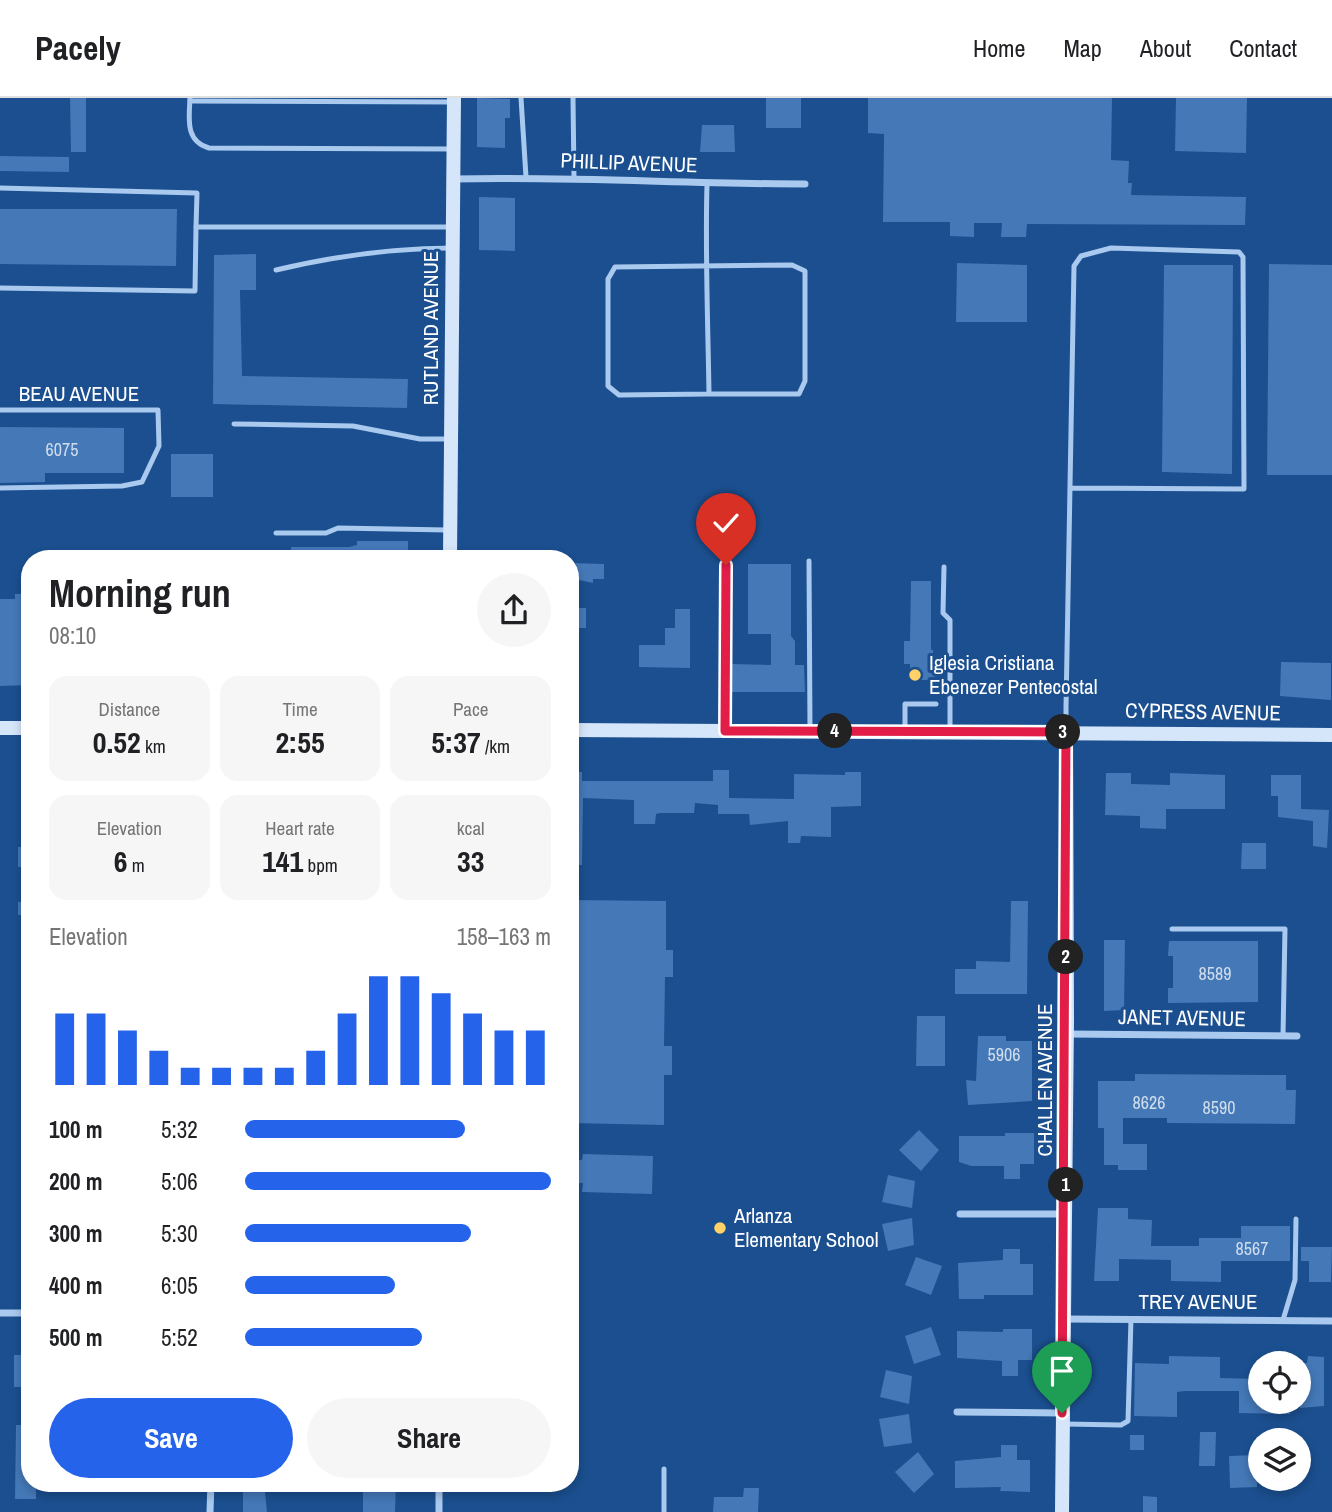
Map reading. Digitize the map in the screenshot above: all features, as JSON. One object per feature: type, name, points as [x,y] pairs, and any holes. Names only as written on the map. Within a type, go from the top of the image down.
[{"type":"street","name":"RUTLAND AVENUE","points":[[450,550],[454,100]]},
{"type":"street","name":"PHILLIP AVENUE","points":[[453,180],[526,177],[707,184],[805,184]]},
{"type":"street","points":[[0,728],[21,728]]},
{"type":"street","name":"CYPRESS AVENUE","points":[[579,730],[1332,735]]},
{"type":"street","name":"CHALLEN AVENUE","points":[[1062,1512],[1066,732]]},
{"type":"street","name":"JANET AVENUE","points":[[1066,1034],[1297,1036]]},
{"type":"street","points":[[960,1214],[1065,1214]]},
{"type":"street","points":[[0,1313],[21,1313]]},
{"type":"street","name":"TREY AVENUE","points":[[1065,1319],[1332,1321]]},
{"type":"street","points":[[957,1412],[1062,1418]]},
{"type":"street","points":[[211,1492],[211,1512]]},
{"type":"street","points":[[439,1492],[439,1512]]},
{"type":"lane","points":[[521,98],[522,153],[526,177]]},
{"type":"lane","points":[[573,98],[574,178]]},
{"type":"lane","points":[[454,100],[190,100],[192,138],[198,144],[209,148],[454,149]]},
{"type":"lane","points":[[707,184],[709,394]]},
{"type":"lane","points":[[0,188],[197,193],[195,291],[0,288]]},
{"type":"lane","points":[[197,227],[453,227]]},
{"type":"lane","points":[[276,270],[331,257],[410,248],[453,248]]},
{"type":"lane","points":[[1066,732],[1070,488],[1074,266],[1081,256],[1111,248],[1239,252],[1243,257],[1244,489],[1070,488]]},
{"type":"lane","points":[[792,265],[805,271],[805,381],[799,394],[709,394],[619,395],[608,386],[608,279],[615,267],[792,265]]},
{"type":"lane","name":"BEAU AVENUE","points":[[0,410],[158,410],[159,446],[142,482],[122,486],[0,488]]},
{"type":"lane","points":[[234,424],[353,426],[420,439],[451,439]]},
{"type":"lane","points":[[276,533],[326,533],[338,528],[451,530]]},
{"type":"lane","points":[[808,561],[810,731]]},
{"type":"lane","points":[[725,731],[726,565]]},
{"type":"lane","points":[[944,567],[943,613],[950,620],[950,732]]},
{"type":"lane","points":[[905,731],[905,704],[936,704]]},
{"type":"lane","points":[[1172,929],[1285,929],[1283,1036]]},
{"type":"lane","points":[[1283,1320],[1295,1280],[1296,1219]]},
{"type":"lane","points":[[1062,1418],[1121,1425],[1128,1421],[1131,1319]]},
{"type":"lane","points":[[664,1469],[664,1512]]},
{"type":"building","points":[[70,98],[86,98],[86,152],[71,152]]},
{"type":"building","points":[[477,98],[510,99],[510,118],[505,118],[505,148],[477,147]]},
{"type":"building","points":[[766,98],[801,98],[801,128],[766,128]]},
{"type":"building","points":[[868,98],[1112,98],[1111,160],[1129,161],[1128,183],[1132,183],[1131,195],[1246,197],[1245,225],[1027,224],[1026,237],[1001,237],[1002,223],[974,223],[974,237],[950,236],[950,222],[883,222],[884,134],[868,133]]},
{"type":"building","points":[[1176,98],[1247,98],[1246,153],[1175,151]]},
{"type":"building","points":[[702,125],[734,125],[735,152],[700,152]]},
{"type":"building","points":[[0,156],[69,157],[69,172],[0,171]]},
{"type":"building","points":[[479,197],[515,198],[515,251],[479,250]]},
{"type":"building","points":[[0,209],[177,209],[176,266],[0,264]]},
{"type":"building","points":[[256,254],[256,290],[240,290],[242,376],[408,379],[407,408],[213,404],[214,255]]},
{"type":"building","points":[[957,263],[1027,265],[1027,322],[956,322]]},
{"type":"building","points":[[1269,264],[1332,265],[1332,475],[1267,475]]},
{"type":"building","points":[[1164,265],[1233,265],[1232,474],[1162,472]]},
{"type":"building","points":[[0,427],[124,428],[124,473],[45,473],[45,482],[0,483]]},
{"type":"building","points":[[171,454],[213,454],[213,497],[171,497]]},
{"type":"building","points":[[357,541],[408,541],[408,550],[291,550],[291,547],[357,545]]},
{"type":"building","points":[[579,563],[604,564],[604,579],[593,579],[593,583],[579,580]]},
{"type":"building","points":[[748,564],[791,564],[791,636],[795,641],[795,665],[804,665],[805,692],[730,692],[731,664],[771,665],[771,634],[748,634]]},
{"type":"building","points":[[911,581],[931,581],[931,650],[933,665],[943,665],[942,680],[910,680],[910,664],[904,664],[904,641],[910,641]]},
{"type":"building","points":[[15,594],[21,594],[21,685],[0,686],[0,599],[15,599]]},
{"type":"building","points":[[579,608],[586,608],[586,628],[579,628]]},
{"type":"building","points":[[675,609],[690,609],[690,668],[639,667],[639,645],[665,645],[665,628],[675,628]]},
{"type":"building","points":[[1281,662],[1331,663],[1331,700],[1280,696]]},
{"type":"building","points":[[713,770],[729,770],[729,798],[794,799],[794,774],[845,775],[845,772],[861,772],[861,806],[831,807],[831,837],[801,836],[800,843],[788,843],[788,821],[750,825],[749,814],[718,814],[718,805],[695,803],[694,813],[660,813],[656,814],[655,824],[634,824],[634,800],[583,798],[582,865],[579,865],[579,772],[582,772],[582,781],[713,781]]},
{"type":"building","points":[[1106,773],[1131,773],[1131,784],[1170,785],[1170,773],[1225,775],[1225,809],[1166,809],[1166,829],[1140,828],[1140,816],[1105,815]]},
{"type":"building","points":[[1271,775],[1301,775],[1301,809],[1329,810],[1327,848],[1313,846],[1313,821],[1278,817],[1278,796],[1271,796]]},
{"type":"building","points":[[1242,843],[1266,843],[1266,869],[1241,869]]},
{"type":"building","points":[[18,847],[21,847],[21,867],[18,867]]},
{"type":"building","points":[[579,900],[666,901],[666,950],[673,950],[673,977],[665,977],[664,1046],[672,1046],[672,1075],[664,1075],[664,1125],[579,1123]]},
{"type":"building","points":[[1011,901],[1028,901],[1027,994],[955,994],[955,969],[976,969],[976,961],[1010,962]]},
{"type":"building","points":[[18,902],[21,902],[21,915],[18,915]]},
{"type":"building","points":[[1104,940],[1125,940],[1124,1010],[1104,1011]]},
{"type":"building","points":[[1169,941],[1258,941],[1258,1002],[1168,1003],[1168,988],[1173,988],[1173,956],[1168,956]]},
{"type":"building","points":[[917,1016],[945,1016],[945,1066],[916,1066]]},
{"type":"building","points":[[978,1036],[1006,1036],[1006,1041],[1032,1041],[1032,1101],[968,1105],[966,1080],[976,1081]]},
{"type":"building","points":[[1135,1074],[1286,1075],[1286,1090],[1296,1090],[1295,1124],[1167,1123],[1167,1118],[1123,1118],[1123,1144],[1147,1144],[1147,1170],[1118,1170],[1118,1165],[1104,1165],[1104,1128],[1098,1128],[1098,1081],[1135,1081]]},
{"type":"building","points":[[919,1130],[939,1150],[921,1171],[899,1150]]},
{"type":"building","points":[[1005,1133],[1034,1133],[1034,1164],[1020,1164],[1020,1179],[1004,1179],[1004,1166],[971,1166],[959,1162],[959,1136],[1005,1136]]},
{"type":"building","points":[[583,1154],[653,1156],[652,1194],[582,1192],[583,1183],[579,1183],[579,1160],[582,1160]]},
{"type":"building","points":[[888,1175],[915,1181],[912,1208],[882,1202]]},
{"type":"building","points":[[1098,1208],[1128,1208],[1128,1219],[1152,1220],[1151,1246],[1199,1246],[1199,1238],[1241,1238],[1241,1226],[1290,1226],[1290,1261],[1221,1261],[1221,1282],[1171,1281],[1171,1260],[1119,1259],[1119,1281],[1094,1281]]},
{"type":"building","points":[[912,1218],[914,1245],[888,1251],[882,1224]]},
{"type":"building","points":[[1301,1247],[1332,1247],[1331,1282],[1309,1282],[1309,1261],[1301,1261]]},
{"type":"building","points":[[1003,1249],[1020,1249],[1020,1264],[1033,1264],[1033,1295],[984,1295],[984,1299],[959,1299],[958,1263],[1003,1260]]},
{"type":"building","points":[[916,1257],[942,1266],[931,1295],[905,1285]]},
{"type":"building","points":[[931,1327],[941,1355],[914,1364],[905,1336]]},
{"type":"building","points":[[1003,1329],[1032,1329],[1032,1360],[1018,1360],[1018,1376],[1002,1376],[1002,1361],[957,1358],[957,1331],[1003,1332]]},
{"type":"building","points":[[14,1355],[21,1355],[21,1387],[14,1387]]},
{"type":"building","points":[[1169,1356],[1220,1357],[1220,1378],[1248,1379],[1248,1413],[1239,1413],[1239,1391],[1185,1391],[1177,1392],[1177,1417],[1134,1416],[1135,1363],[1169,1364]]},
{"type":"building","points":[[1311,1356],[1324,1357],[1324,1406],[1311,1407]]},
{"type":"building","points":[[886,1370],[912,1376],[909,1404],[880,1397]]},
{"type":"building","points":[[909,1414],[912,1443],[884,1447],[879,1419]]},
{"type":"building","points":[[16,1425],[21,1425],[21,1492],[36,1492],[36,1499],[15,1499]]},
{"type":"building","points":[[1200,1432],[1216,1432],[1215,1466],[1199,1466]]},
{"type":"building","points":[[1130,1435],[1144,1435],[1144,1450],[1130,1450]]},
{"type":"building","points":[[1001,1445],[1017,1445],[1017,1460],[1030,1460],[1030,1492],[1000,1491],[1001,1487],[955,1488],[955,1461],[1001,1457]]},
{"type":"building","points":[[918,1452],[934,1474],[914,1493],[895,1472]]},
{"type":"building","points":[[1248,1455],[1248,1487],[1230,1488],[1229,1456]]},
{"type":"building","points":[[744,1488],[759,1488],[758,1512],[713,1512],[714,1497],[743,1497]]},
{"type":"building","points":[[243,1492],[265,1492],[267,1512],[243,1512]]},
{"type":"building","points":[[363,1492],[396,1492],[395,1512],[363,1512]]},
{"type":"building","points":[[1143,1496],[1157,1497],[1157,1512],[1143,1512]]},
{"type":"place","name":"Iglesia Cristiana Ebenezer Pentecostal","points":[[915,675]]},
{"type":"place","name":"Arlanza Elementary School","points":[[720,1228]]},
{"type":"route","points":[[726,565],[725,731],[1066,732],[1067,1021],[1062,1413]]}]
